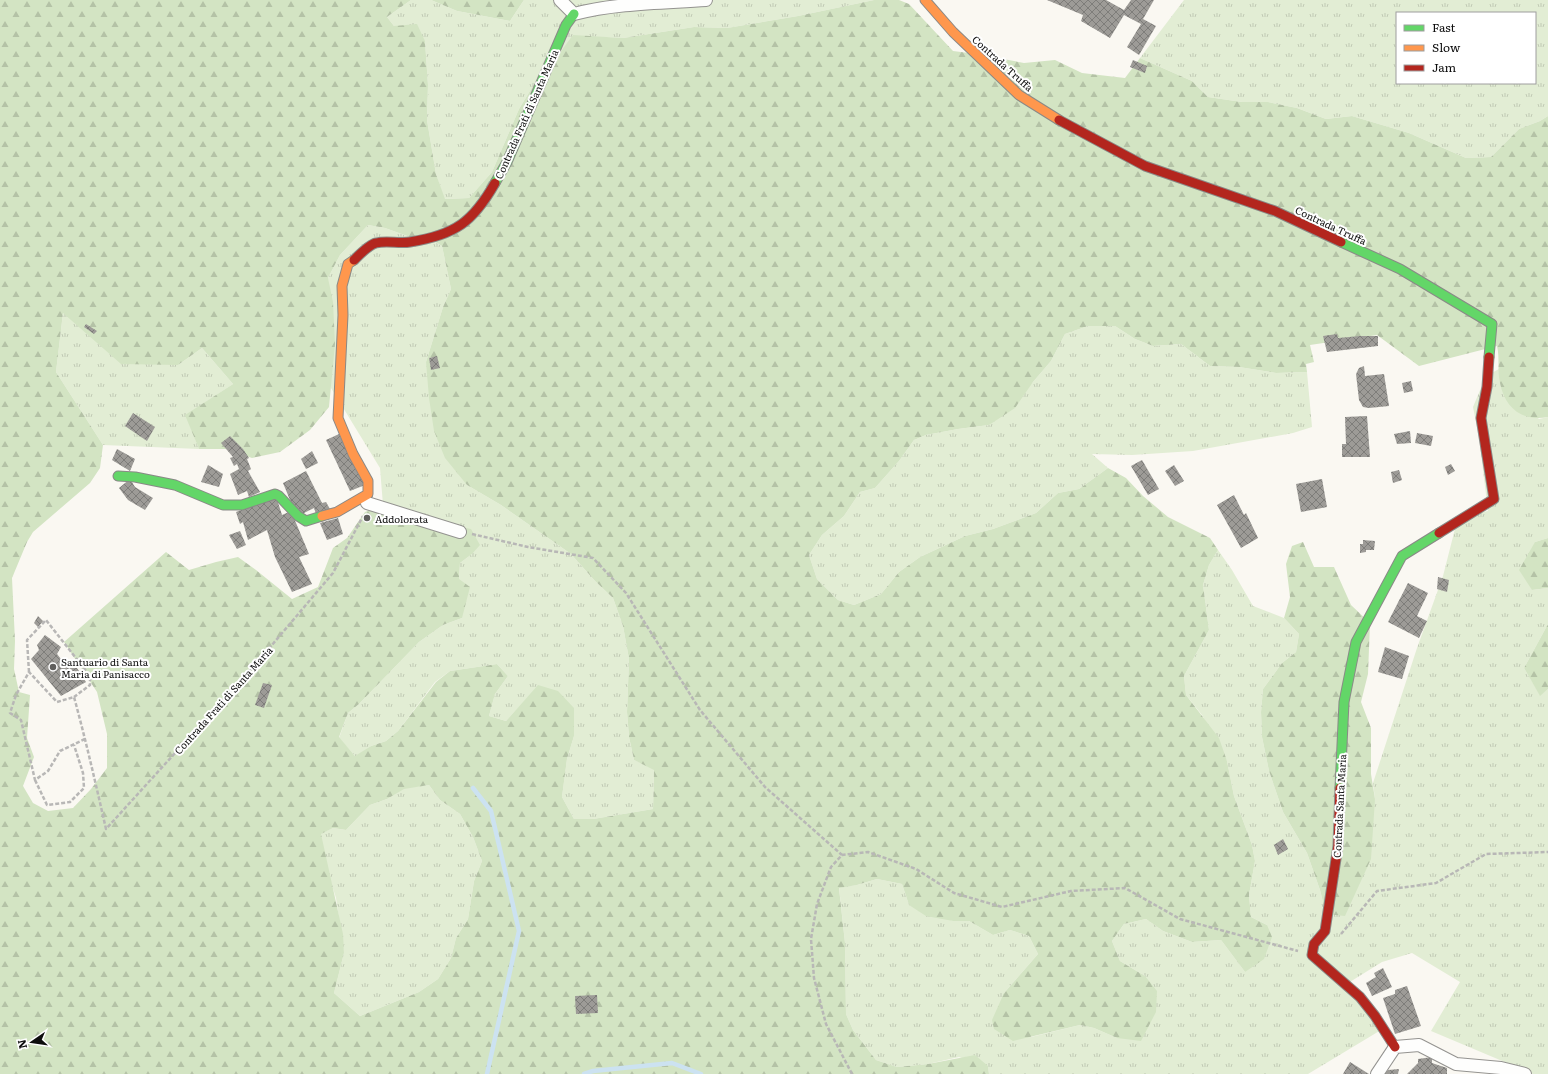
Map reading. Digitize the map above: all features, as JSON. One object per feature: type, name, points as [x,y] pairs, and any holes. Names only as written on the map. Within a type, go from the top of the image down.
[{"type":"street","points":[[560,0],[574,14],[590,10],[706,0]]},
{"type":"street","name":"Contrada Truffa","points":[[925,0],[953,32],[1018,95],[1066,124],[1145,166],[1275,211],[1400,269],[1492,324],[1487,387],[1481,418],[1494,499],[1402,556]]},
{"type":"street","name":"Contrada Frati di Santa Maria","points":[[118,476],[135,477],[175,486],[223,506],[242,505],[276,494],[298,516],[306,521],[336,512],[368,494],[368,481],[352,454],[338,418],[343,314],[342,286],[348,264],[375,243],[409,242],[445,234],[460,226],[472,216],[487,197],[507,162],[566,25],[574,14]]},
{"type":"street","points":[[367,503],[460,532]]},
{"type":"street","name":"Contrada Santa Maria","points":[[1312,955],[1314,944],[1325,931],[1338,846],[1344,702],[1356,642],[1402,556]]},
{"type":"street","points":[[1312,955],[1360,997],[1376,1016],[1395,1047]]},
{"type":"street","points":[[1395,1047],[1419,1045],[1456,1064],[1501,1068],[1525,1074]]},
{"type":"street","points":[[1377,1074],[1395,1047]]},
{"type":"path","name":"Contrada Frati di Santa Maria","points":[[85,739],[91,759],[106,829],[255,665],[333,573],[366,512],[367,503]]},
{"type":"path","points":[[460,532],[528,547],[593,558],[626,593],[700,710],[766,787],[842,855]]},
{"type":"path","points":[[29,672],[57,702],[74,697],[90,685],[90,676],[46,620],[28,640],[29,672],[16,695],[10,713],[21,720],[35,780],[47,805],[70,802],[84,788],[83,773],[74,745]]},
{"type":"path","points":[[35,780],[48,771],[60,751],[85,739],[74,697]]},
{"type":"path","points":[[852,1074],[826,1024],[814,978],[811,939],[817,904],[831,866],[842,855],[868,852],[916,869],[954,893],[1002,907],[1071,892],[1125,888],[1180,919],[1312,955]]},
{"type":"path","points":[[1337,940],[1376,891],[1436,883],[1486,854],[1548,852]]},
{"type":"green space","points":[[0,0],[411,0],[387,17],[394,26],[417,24],[425,41],[428,85],[427,120],[436,174],[445,199],[469,198],[492,172],[519,109],[542,71],[561,51],[573,35],[623,38],[694,27],[727,28],[798,16],[874,0],[899,0],[909,4],[953,51],[1024,63],[1055,60],[1082,73],[1125,78],[1140,58],[1192,81],[1208,97],[1242,102],[1268,102],[1297,108],[1326,119],[1352,116],[1409,133],[1466,158],[1491,157],[1519,129],[1540,121],[1548,116],[1548,417],[1539,418],[1523,415],[1516,411],[1506,400],[1500,383],[1497,346],[1419,366],[1377,335],[1310,345],[1314,362],[1306,364],[1307,372],[1276,373],[1239,367],[1210,366],[1181,344],[1153,346],[1135,339],[1115,326],[1088,326],[1065,334],[1051,361],[1033,382],[1015,408],[989,425],[926,435],[914,440],[899,461],[875,488],[860,492],[844,516],[822,535],[809,555],[817,579],[838,600],[854,605],[881,594],[899,572],[920,557],[965,536],[993,529],[1036,513],[1058,493],[1079,489],[1108,468],[1126,478],[1143,496],[1168,517],[1210,538],[1218,550],[1209,565],[1203,585],[1209,630],[1184,676],[1186,695],[1219,738],[1227,761],[1234,796],[1252,845],[1255,861],[1249,895],[1251,917],[1267,925],[1272,937],[1264,959],[1245,972],[1221,940],[1192,942],[1163,931],[1146,919],[1124,924],[1112,941],[1120,961],[1145,976],[1157,991],[1156,1012],[1141,1041],[1117,1038],[1094,1028],[1080,1025],[1013,1041],[994,1029],[992,1020],[1004,993],[1038,954],[1029,936],[1010,930],[993,935],[969,921],[953,921],[926,916],[909,905],[902,884],[877,879],[857,885],[839,888],[845,943],[846,1014],[853,1030],[876,1060],[897,1067],[928,1064],[975,1055],[988,1066],[989,1074],[0,1074]],"holes":[[[368,225],[385,228],[410,237],[432,240],[442,246],[451,289],[443,307],[426,362],[434,431],[445,458],[467,485],[501,505],[571,554],[595,581],[613,598],[623,626],[629,659],[627,712],[629,737],[634,760],[654,770],[653,809],[593,819],[574,819],[562,797],[567,759],[574,736],[574,708],[558,691],[538,685],[506,721],[489,716],[495,694],[508,676],[497,664],[450,671],[436,682],[398,731],[386,741],[371,746],[355,756],[339,737],[348,713],[359,704],[419,642],[443,625],[462,618],[470,587],[459,579],[460,563],[472,554],[480,545],[471,529],[451,525],[383,505],[365,512],[347,538],[333,548],[318,587],[292,599],[238,557],[189,570],[166,552],[64,642],[97,692],[107,734],[107,768],[91,789],[73,808],[48,811],[33,803],[23,786],[34,757],[27,738],[30,695],[19,692],[14,669],[15,641],[12,578],[27,542],[33,532],[90,483],[100,468],[103,445],[56,372],[63,313],[121,364],[178,365],[202,348],[233,384],[185,415],[199,449],[226,449],[252,458],[280,452],[310,430],[329,407],[335,344],[333,302],[328,278],[340,255]],[[429,785],[440,800],[460,814],[473,837],[482,861],[474,881],[468,919],[456,938],[451,958],[438,979],[419,992],[360,1016],[334,993],[344,953],[343,934],[321,834],[333,828],[346,830],[370,805],[387,799],[404,789]]]},
{"type":"green space","points":[[411,0],[431,0],[457,11],[510,21],[524,0],[874,0],[798,16],[727,28],[694,27],[623,38],[574,36],[542,71],[519,109],[492,172],[469,198],[444,199],[436,174],[427,120],[428,85],[425,41],[394,26],[387,17]]},
{"type":"green space","points":[[431,0],[524,0],[510,21],[457,11]]},
{"type":"green space","points":[[1184,0],[1548,0],[1548,116],[1540,121],[1519,129],[1491,157],[1466,158],[1409,133],[1352,116],[1326,119],[1297,108],[1268,102],[1242,102],[1208,97],[1192,81],[1140,58]]},
{"type":"green space","points":[[368,225],[385,228],[410,237],[432,240],[442,246],[451,289],[443,307],[426,362],[467,485],[501,505],[571,554],[595,581],[613,598],[623,626],[629,659],[627,712],[629,737],[634,760],[654,769],[653,809],[593,819],[574,819],[562,797],[567,759],[574,736],[538,686],[506,721],[489,716],[495,694],[508,676],[497,664],[450,671],[435,682],[398,731],[386,741],[371,746],[356,757],[339,738],[348,713],[359,704],[419,642],[443,625],[462,618],[459,579],[460,563],[472,554],[451,525],[383,505],[380,468],[331,388],[328,278],[340,255]]},
{"type":"green space","points":[[63,313],[178,365],[202,348],[233,384],[186,415],[199,449],[103,445],[56,372]]},
{"type":"green space","points":[[1088,326],[1115,326],[1135,339],[1153,346],[1181,344],[1210,366],[1239,367],[1276,373],[1307,372],[1312,427],[1293,433],[1193,451],[1132,455],[1092,454],[1108,468],[1079,489],[1058,493],[1036,513],[993,529],[965,536],[920,557],[899,572],[881,594],[854,605],[838,600],[817,579],[809,555],[822,535],[844,516],[860,492],[875,488],[899,461],[914,440],[926,435],[989,425],[1033,382],[1051,361],[1065,334]]},
{"type":"green space","points":[[1499,369],[1500,382],[1539,419],[1548,417],[1548,538],[1535,542],[1532,590],[1548,588],[1548,624],[1524,668],[1540,695],[1548,689],[1548,1074],[1533,1074],[1431,1031],[1460,982],[1412,953],[1382,962],[1345,985],[1381,1030],[1308,1074],[989,1074],[988,1066],[959,1057],[928,1064],[897,1067],[876,1060],[853,1030],[846,1014],[845,943],[839,887],[857,885],[877,879],[902,884],[909,905],[953,921],[969,921],[993,935],[1010,930],[1029,936],[1038,954],[1004,993],[1031,1037],[1080,1025],[1094,1028],[1117,1038],[1145,976],[1120,961],[1112,941],[1124,924],[1146,919],[1163,931],[1192,942],[1221,940],[1245,972],[1267,925],[1251,917],[1249,895],[1255,861],[1252,845],[1234,796],[1227,761],[1202,715],[1186,695],[1184,676],[1209,630],[1203,585],[1209,565],[1218,550],[1232,570],[1253,606],[1284,618],[1299,634],[1296,652],[1282,663],[1263,689],[1261,712],[1262,737],[1269,771],[1283,812],[1307,853],[1320,890],[1326,914],[1375,799],[1373,783],[1417,648],[1443,576],[1458,517],[1488,511],[1479,437],[1473,407],[1486,376]]},
{"type":"green space","points":[[1548,538],[1548,588],[1532,590],[1519,570],[1535,542]]},
{"type":"green space","points":[[1303,542],[1314,567],[1334,567],[1351,605],[1370,623],[1368,674],[1361,702],[1371,728],[1371,774],[1375,799],[1371,859],[1345,916],[1326,914],[1320,890],[1307,853],[1283,812],[1269,771],[1262,737],[1261,712],[1263,689],[1282,663],[1296,652],[1299,634],[1284,618],[1290,597],[1286,564],[1292,546]]},
{"type":"green space","points":[[1548,624],[1548,689],[1540,696],[1524,668]]},
{"type":"green space","points":[[429,785],[440,800],[460,814],[473,837],[482,861],[474,881],[468,919],[456,938],[451,958],[438,979],[419,992],[360,1016],[334,993],[344,953],[336,898],[328,873],[320,834],[333,828],[346,830],[370,805],[387,799],[404,788]]},
{"type":"building","points":[[1047,0],[1106,0],[1124,10],[1131,0],[1154,0],[1143,19],[1156,26],[1139,55],[1127,47],[1141,24],[1124,15],[1110,38],[1081,21],[1083,15]]},
{"type":"building","points":[[1133,60],[1147,66],[1145,73],[1130,67]]},
{"type":"building","points":[[86,324],[97,331],[94,334],[84,327]]},
{"type":"building","points":[[1337,334],[1338,338],[1378,336],[1378,346],[1327,352],[1323,336]]},
{"type":"building","points":[[437,356],[440,368],[431,370],[429,358]]},
{"type":"building","points":[[1364,366],[1365,376],[1384,374],[1389,406],[1369,408],[1363,407],[1359,400],[1356,374],[1359,368]]},
{"type":"building","points":[[1411,381],[1413,391],[1404,393],[1402,383]]},
{"type":"building","points":[[133,413],[155,427],[147,441],[125,426]]},
{"type":"building","points":[[1367,416],[1370,457],[1342,457],[1342,444],[1346,444],[1345,417]]},
{"type":"building","points":[[1410,431],[1411,443],[1397,444],[1394,434]]},
{"type":"building","points":[[1417,433],[1433,436],[1431,446],[1415,443]]},
{"type":"building","points":[[339,434],[365,485],[350,491],[326,440]]},
{"type":"building","points":[[230,436],[243,449],[249,458],[247,459],[251,469],[248,471],[260,492],[249,497],[247,491],[238,495],[230,474],[239,469],[237,464],[234,466],[230,458],[233,457],[221,443]]},
{"type":"building","points":[[117,449],[135,459],[130,471],[112,460]]},
{"type":"building","points":[[312,451],[318,463],[306,469],[301,459]]},
{"type":"building","points":[[1142,460],[1159,489],[1148,495],[1131,466]]},
{"type":"building","points":[[1451,464],[1455,471],[1448,475],[1445,467]]},
{"type":"building","points":[[208,465],[223,474],[219,487],[201,482]]},
{"type":"building","points":[[1174,465],[1184,481],[1175,486],[1165,471]]},
{"type":"building","points":[[1399,470],[1402,480],[1393,483],[1391,472]]},
{"type":"building","points":[[306,471],[322,503],[326,502],[330,509],[316,514],[314,508],[300,515],[290,500],[283,483]]},
{"type":"building","points":[[130,479],[135,487],[153,498],[145,510],[128,500],[119,488]]},
{"type":"building","points":[[1322,479],[1327,507],[1301,512],[1296,484]]},
{"type":"building","points":[[1234,495],[1244,515],[1246,513],[1258,538],[1241,548],[1217,505]]},
{"type":"building","points":[[276,496],[282,515],[291,511],[309,554],[299,557],[312,584],[292,592],[275,557],[267,530],[248,540],[243,522],[240,524],[236,512]]},
{"type":"building","points":[[338,518],[343,534],[327,540],[320,523]]},
{"type":"building","points":[[240,531],[246,545],[237,549],[229,535]]},
{"type":"building","points":[[1363,540],[1375,541],[1374,550],[1366,550],[1366,552],[1360,553],[1360,544],[1363,544]]},
{"type":"building","points":[[1438,577],[1449,580],[1447,592],[1437,589]]},
{"type":"building","points":[[1408,583],[1428,593],[1417,616],[1427,621],[1419,638],[1388,622]]},
{"type":"building","points":[[38,616],[43,621],[38,627],[34,623]]},
{"type":"building","name":"Santuario di Santa Maria di Panisacco","points":[[45,635],[61,647],[57,654],[69,669],[75,665],[86,682],[61,696],[31,659],[39,650],[37,645]]},
{"type":"building","points":[[1385,647],[1409,656],[1402,679],[1378,672]]},
{"type":"building","points":[[263,683],[272,685],[264,708],[255,705]]},
{"type":"building","points":[[1283,839],[1288,849],[1278,855],[1274,845]]},
{"type":"building","points":[[1383,968],[1392,987],[1372,996],[1366,983],[1376,977],[1374,973]]},
{"type":"building","points":[[1407,986],[1421,1026],[1395,1034],[1383,998],[1395,994],[1395,990]]},
{"type":"building","points":[[597,995],[598,1013],[576,1014],[575,996]]},
{"type":"building","points":[[1432,1057],[1432,1063],[1447,1068],[1447,1074],[1407,1074],[1418,1063],[1418,1059]]},
{"type":"building","points":[[1350,1062],[1369,1074],[1343,1074]]},
{"type":"building","points":[[1399,1069],[1398,1074],[1384,1074],[1388,1070]]},
{"type":"waterway","points":[[473,788],[491,811],[519,931],[487,1074]]},
{"type":"waterway","points":[[584,1074],[593,1071],[672,1063],[701,1074]]},
{"type":"traffic: fast","points":[[495,183],[507,162],[566,25],[574,14]]},
{"type":"traffic: fast","points":[[1341,242],[1400,269],[1492,324],[1489,357]]},
{"type":"traffic: fast","points":[[118,476],[135,477],[175,485],[223,505],[242,505],[275,494],[279,496],[298,516],[306,521],[322,516]]},
{"type":"traffic: fast","points":[[1340,788],[1344,702],[1356,642],[1402,556],[1439,533]]},
{"type":"traffic: slow","points":[[925,0],[953,32],[1019,95],[1059,120]]},
{"type":"traffic: slow","points":[[322,516],[337,512],[368,494],[368,481],[353,454],[338,418],[343,315],[342,286],[348,264],[354,260]]},
{"type":"traffic: jam","points":[[1059,120],[1145,166],[1275,211],[1341,242]]},
{"type":"traffic: jam","points":[[354,260],[376,243],[410,242],[426,239],[451,231],[470,217],[479,208],[495,183]]},
{"type":"traffic: jam","points":[[1439,533],[1494,499],[1481,418],[1487,387],[1489,357]]},
{"type":"traffic: jam","points":[[1340,788],[1338,846],[1325,931],[1314,944],[1312,955],[1360,997],[1375,1016],[1395,1047]]},
{"type":"place","name":"Addolorata","points":[[367,518]]},
{"type":"place","name":"Santuario di Santa Maria di Panisacco","points":[[53,667]]}]
